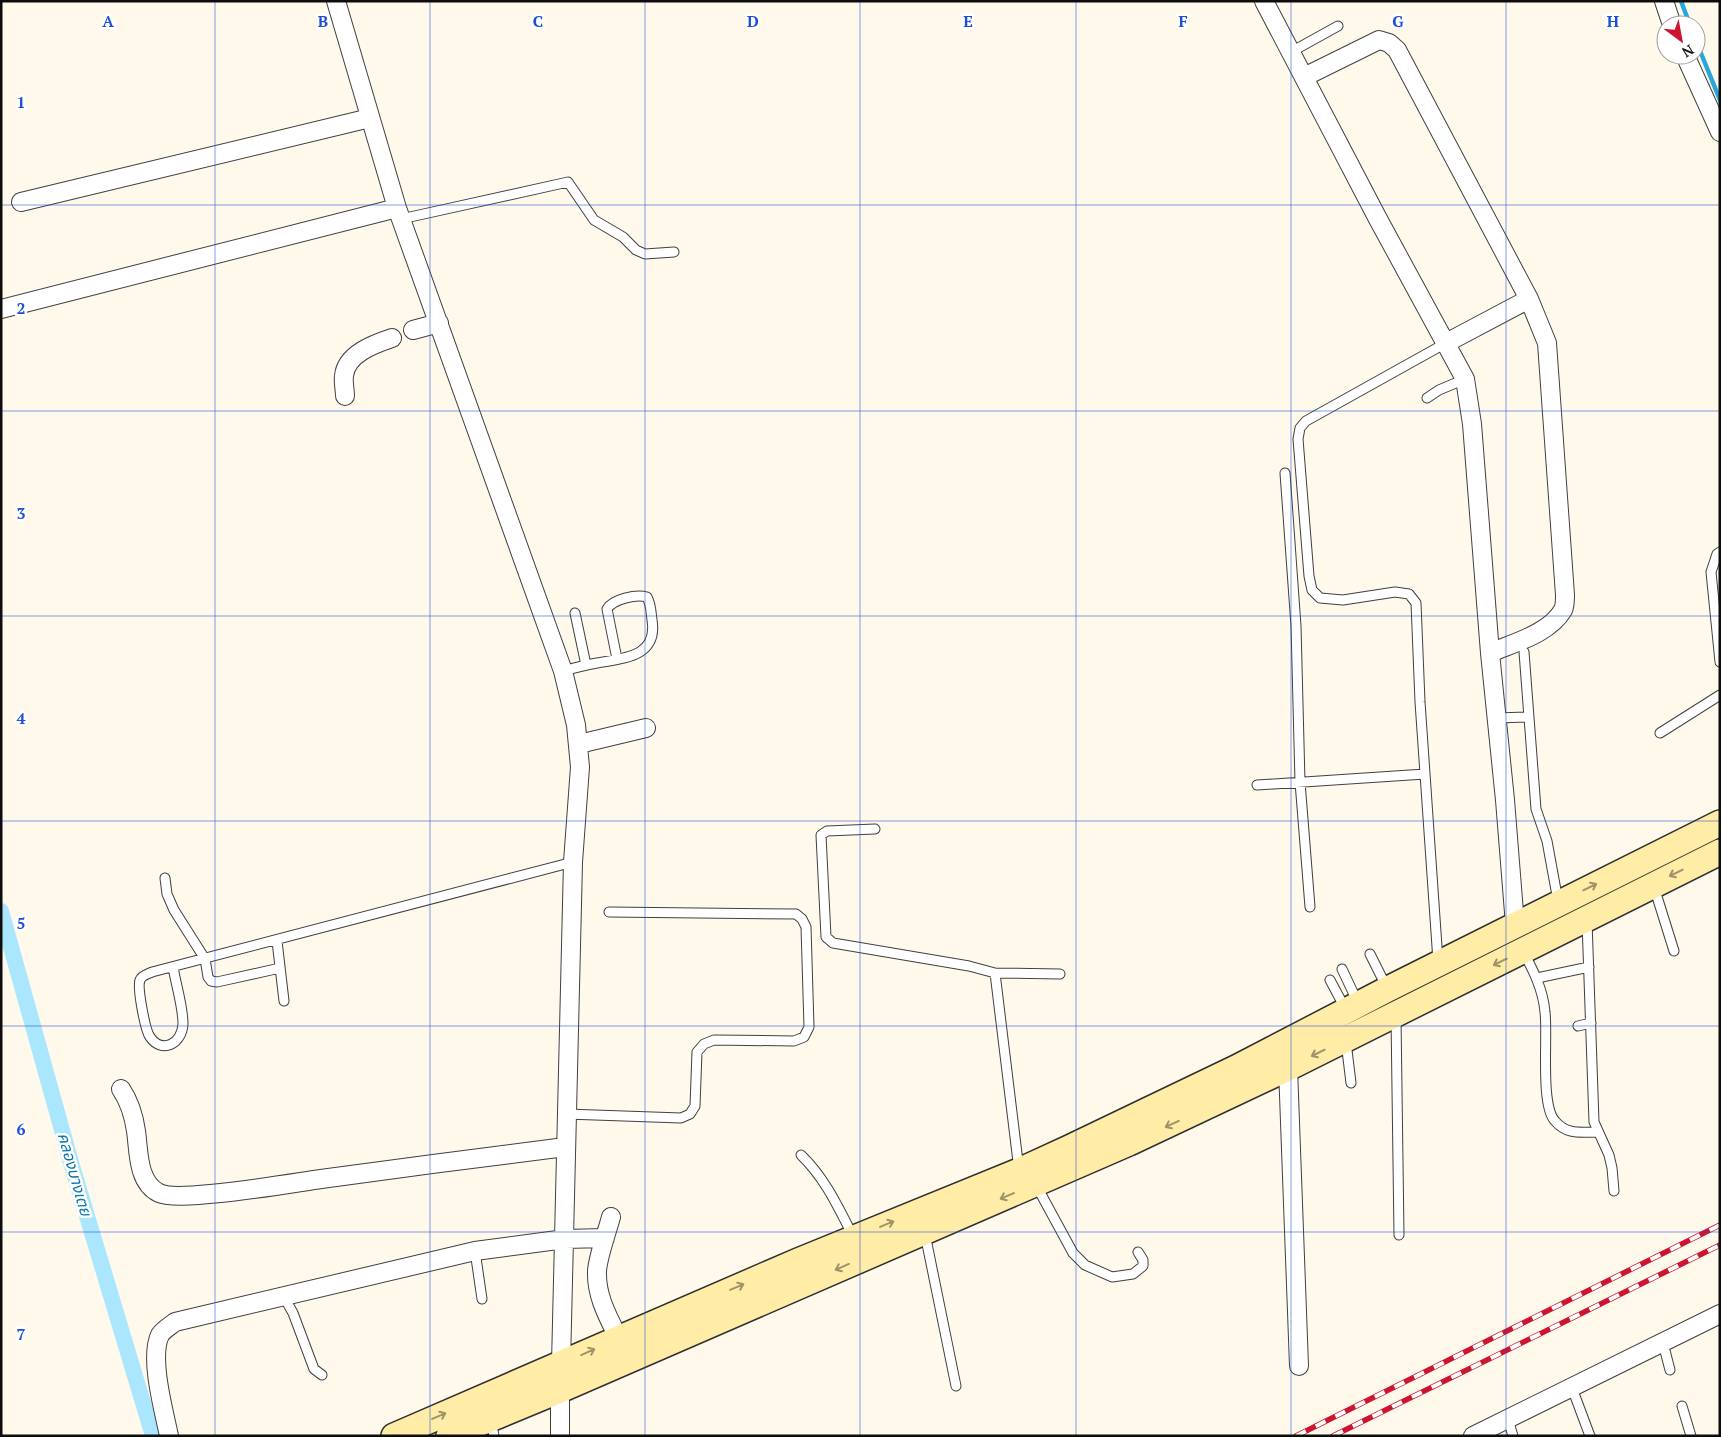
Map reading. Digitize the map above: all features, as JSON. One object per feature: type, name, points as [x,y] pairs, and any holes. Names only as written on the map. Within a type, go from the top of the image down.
[{"type":"main road","points":[[449,1436],[492,1427],[560,1390],[925,1231],[1157,1107],[1558,903],[1720,823]]},
{"type":"main road","points":[[394,1436],[854,1238],[1028,1177],[1190,1115],[1720,852]]},
{"type":"main road","points":[[560,1390],[561,1364]]},
{"type":"street","points":[[336,1],[399,213],[563,671],[571,700],[579,744],[580,767],[573,862],[561,1364]]},
{"type":"street","points":[[1264,1],[1378,219],[1465,379],[1472,424],[1490,653],[1516,925]]},
{"type":"street","points":[[1664,1],[1669,15]]},
{"type":"street","points":[[1304,77],[1379,40],[1389,43],[1397,50],[1529,299],[1548,343],[1565,595],[1564,609],[1542,631],[1490,653]]},
{"type":"street","points":[[1690,65],[1720,132]]},
{"type":"street","points":[[21,202],[370,118]]},
{"type":"street","points":[[1,309],[399,213]]},
{"type":"street","points":[[1446,343],[1529,299]]},
{"type":"street","points":[[414,330],[439,323]]},
{"type":"street","points":[[345,396],[344,374],[350,361],[368,346],[392,338]]},
{"type":"street","points":[[579,744],[646,728]]},
{"type":"street","points":[[1288,1068],[1299,1366]]},
{"type":"street","points":[[122,1089],[132,1111],[139,1162],[148,1184],[159,1193],[174,1196],[237,1191],[566,1147]]},
{"type":"street","points":[[611,1217],[597,1270],[599,1293],[619,1338]]},
{"type":"street","points":[[169,1436],[157,1378],[157,1349],[160,1334],[175,1322],[475,1251],[565,1239],[606,1238]]},
{"type":"street","points":[[1473,1436],[1720,1314]]},
{"type":"street","points":[[560,1390],[560,1436]]},
{"type":"lane","points":[[1290,52],[1338,26]]},
{"type":"lane","points":[[399,213],[568,182],[594,220],[622,237],[636,250],[644,254],[674,252]]},
{"type":"lane","points":[[1438,964],[1420,702],[1416,603],[1409,594],[1395,592],[1343,600],[1320,598],[1312,590],[1309,576],[1298,439],[1300,428],[1306,421],[1446,343]]},
{"type":"lane","points":[[1426,398],[1465,379]]},
{"type":"lane","points":[[1285,473],[1296,626],[1300,782],[1310,906]]},
{"type":"lane","points":[[1720,552],[1717,554],[1711,572],[1720,662]]},
{"type":"lane","points":[[563,671],[586,665],[617,660],[630,657],[642,651],[652,638],[654,629],[647,597],[636,596],[615,602],[607,609],[617,660]]},
{"type":"lane","points":[[575,613],[586,665]]},
{"type":"lane","points":[[1524,652],[1536,809],[1547,841],[1558,903]]},
{"type":"lane","points":[[1660,733],[1720,695]]},
{"type":"lane","points":[[1497,718],[1528,717]]},
{"type":"lane","points":[[1257,785],[1425,774]]},
{"type":"lane","points":[[875,829],[827,831],[821,836],[826,937],[833,943],[969,966],[995,973],[1060,974]]},
{"type":"lane","points":[[173,967],[183,1026],[180,1036],[174,1043],[165,1046],[156,1044],[148,1035],[139,991],[139,982],[144,975],[173,967],[277,941],[573,862]]},
{"type":"lane","points":[[165,878],[167,894],[174,910],[205,959],[208,977],[211,981],[217,982],[280,968]]},
{"type":"lane","points":[[1653,884],[1674,951]]},
{"type":"lane","points":[[566,1114],[681,1118],[690,1114],[695,1106],[697,1052],[704,1044],[714,1040],[794,1042],[804,1037],[809,1027],[806,927],[802,919],[796,914],[609,912]]},
{"type":"lane","points":[[1587,918],[1594,1122],[1609,1155],[1614,1191]]},
{"type":"lane","points":[[277,941],[284,1001]]},
{"type":"lane","points":[[1523,951],[1537,978],[1545,1012],[1548,1106],[1554,1120],[1568,1132],[1597,1132]]},
{"type":"lane","points":[[1370,954],[1388,989]]},
{"type":"lane","points":[[1537,978],[1589,967]]},
{"type":"lane","points":[[1342,969],[1353,1008]]},
{"type":"lane","points":[[995,973],[1028,1177],[1073,1253],[1085,1264],[1112,1277],[1133,1274],[1143,1266],[1143,1260],[1138,1252]]},
{"type":"lane","points":[[1330,980],[1353,1008]]},
{"type":"lane","points":[[1396,1014],[1399,1235]]},
{"type":"lane","points":[[1578,1026],[1591,1024]]},
{"type":"lane","points":[[1546,1031],[1556,1029]]},
{"type":"lane","points":[[1346,1039],[1351,1083]]},
{"type":"lane","points":[[801,1155],[814,1168],[831,1192],[854,1238]]},
{"type":"lane","points":[[925,1231],[956,1386]]},
{"type":"lane","points":[[475,1251],[482,1299]]},
{"type":"lane","points":[[284,1296],[299,1327],[314,1369],[322,1375]]},
{"type":"lane","points":[[1663,1343],[1670,1370]]},
{"type":"lane","points":[[1572,1388],[1590,1436]]},
{"type":"lane","points":[[1682,1406],[1691,1436]]},
{"type":"lane","points":[[1508,1418],[1512,1436]]},
{"type":"waterway","points":[[1681,1],[1686,15]]},
{"type":"waterway","points":[[1706,65],[1720,100]]},
{"type":"waterway","name":"คลองบางเตย","points":[[1,911],[72,1166],[153,1436]]},
{"type":"railway","points":[[1296,1436],[1720,1225]]},
{"type":"railway","points":[[1333,1436],[1720,1245]]}]
